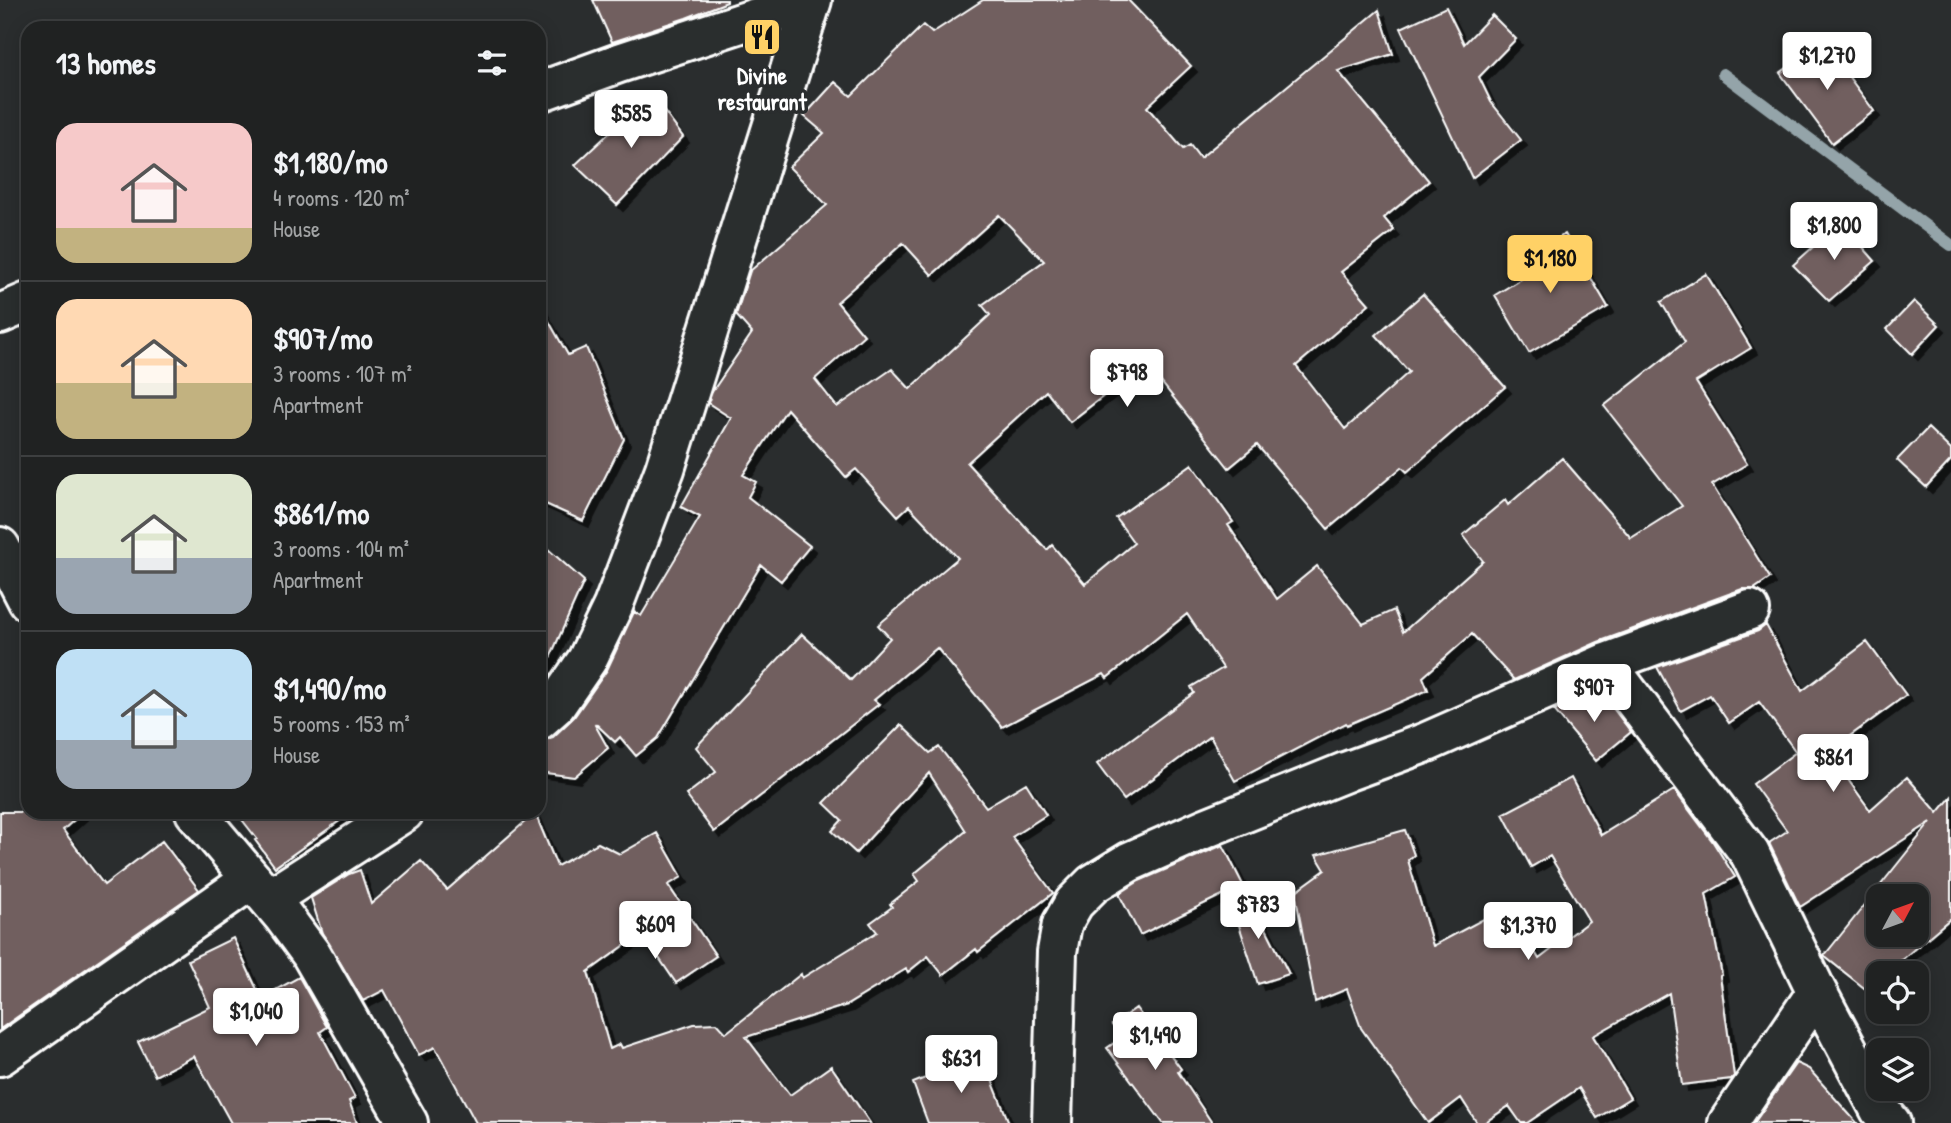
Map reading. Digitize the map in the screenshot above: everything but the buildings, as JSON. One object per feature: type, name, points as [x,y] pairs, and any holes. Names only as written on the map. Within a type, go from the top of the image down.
[{"type":"street","points":[[546,89],[811,0]]},
{"type":"street","points":[[546,713],[587,660],[623,581],[665,469],[811,0]]},
{"type":"street","points":[[0,314],[21,305]]},
{"type":"street","points":[[0,547],[21,588]]},
{"type":"street","points":[[1052,1123],[1057,952],[1062,923],[1073,903],[1093,884],[1129,862],[1206,828],[1427,742],[1606,663],[1751,610]]},
{"type":"street","points":[[1606,663],[1750,854],[1817,992],[1880,1110],[1891,1123]]},
{"type":"street","points":[[201,819],[261,889],[311,954],[408,1123]]},
{"type":"street","points":[[0,1056],[261,889],[391,819]]},
{"type":"street","points":[[1728,1123],[1817,992]]},
{"type":"waterway","points":[[1723,74],[1951,245]]},
{"type":"place","name":"Divine restaurant","points":[[762,37]]}]
